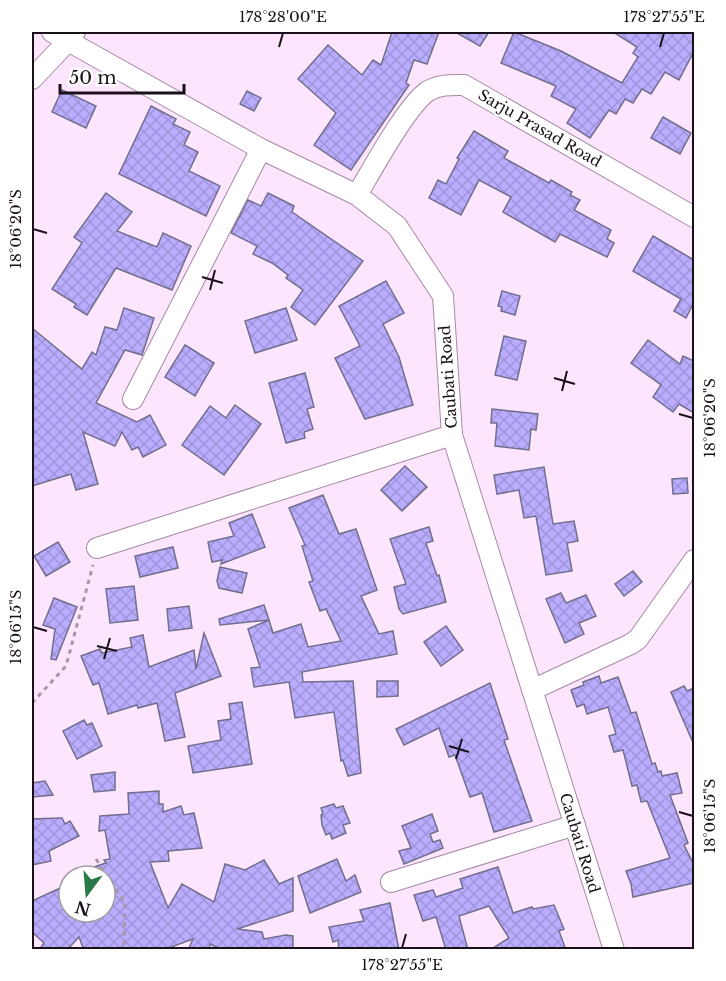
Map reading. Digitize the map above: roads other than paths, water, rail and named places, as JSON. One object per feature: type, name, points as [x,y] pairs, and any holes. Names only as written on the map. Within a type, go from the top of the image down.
[{"type":"street","points":[[32,79],[65,34]]},
{"type":"street","name":"Caubati Road","points":[[65,34],[261,149],[357,195],[397,226],[442,296],[452,435],[614,950]]},
{"type":"street","name":"Sarju Prasad Road","points":[[357,195],[409,112],[428,91],[446,84],[465,85],[694,217]]},
{"type":"street","points":[[133,399],[261,149]]},
{"type":"street","points":[[97,548],[452,435]]},
{"type":"street","points":[[532,690],[632,644],[638,639],[694,560]]},
{"type":"street","points":[[391,882],[575,825]]}]
